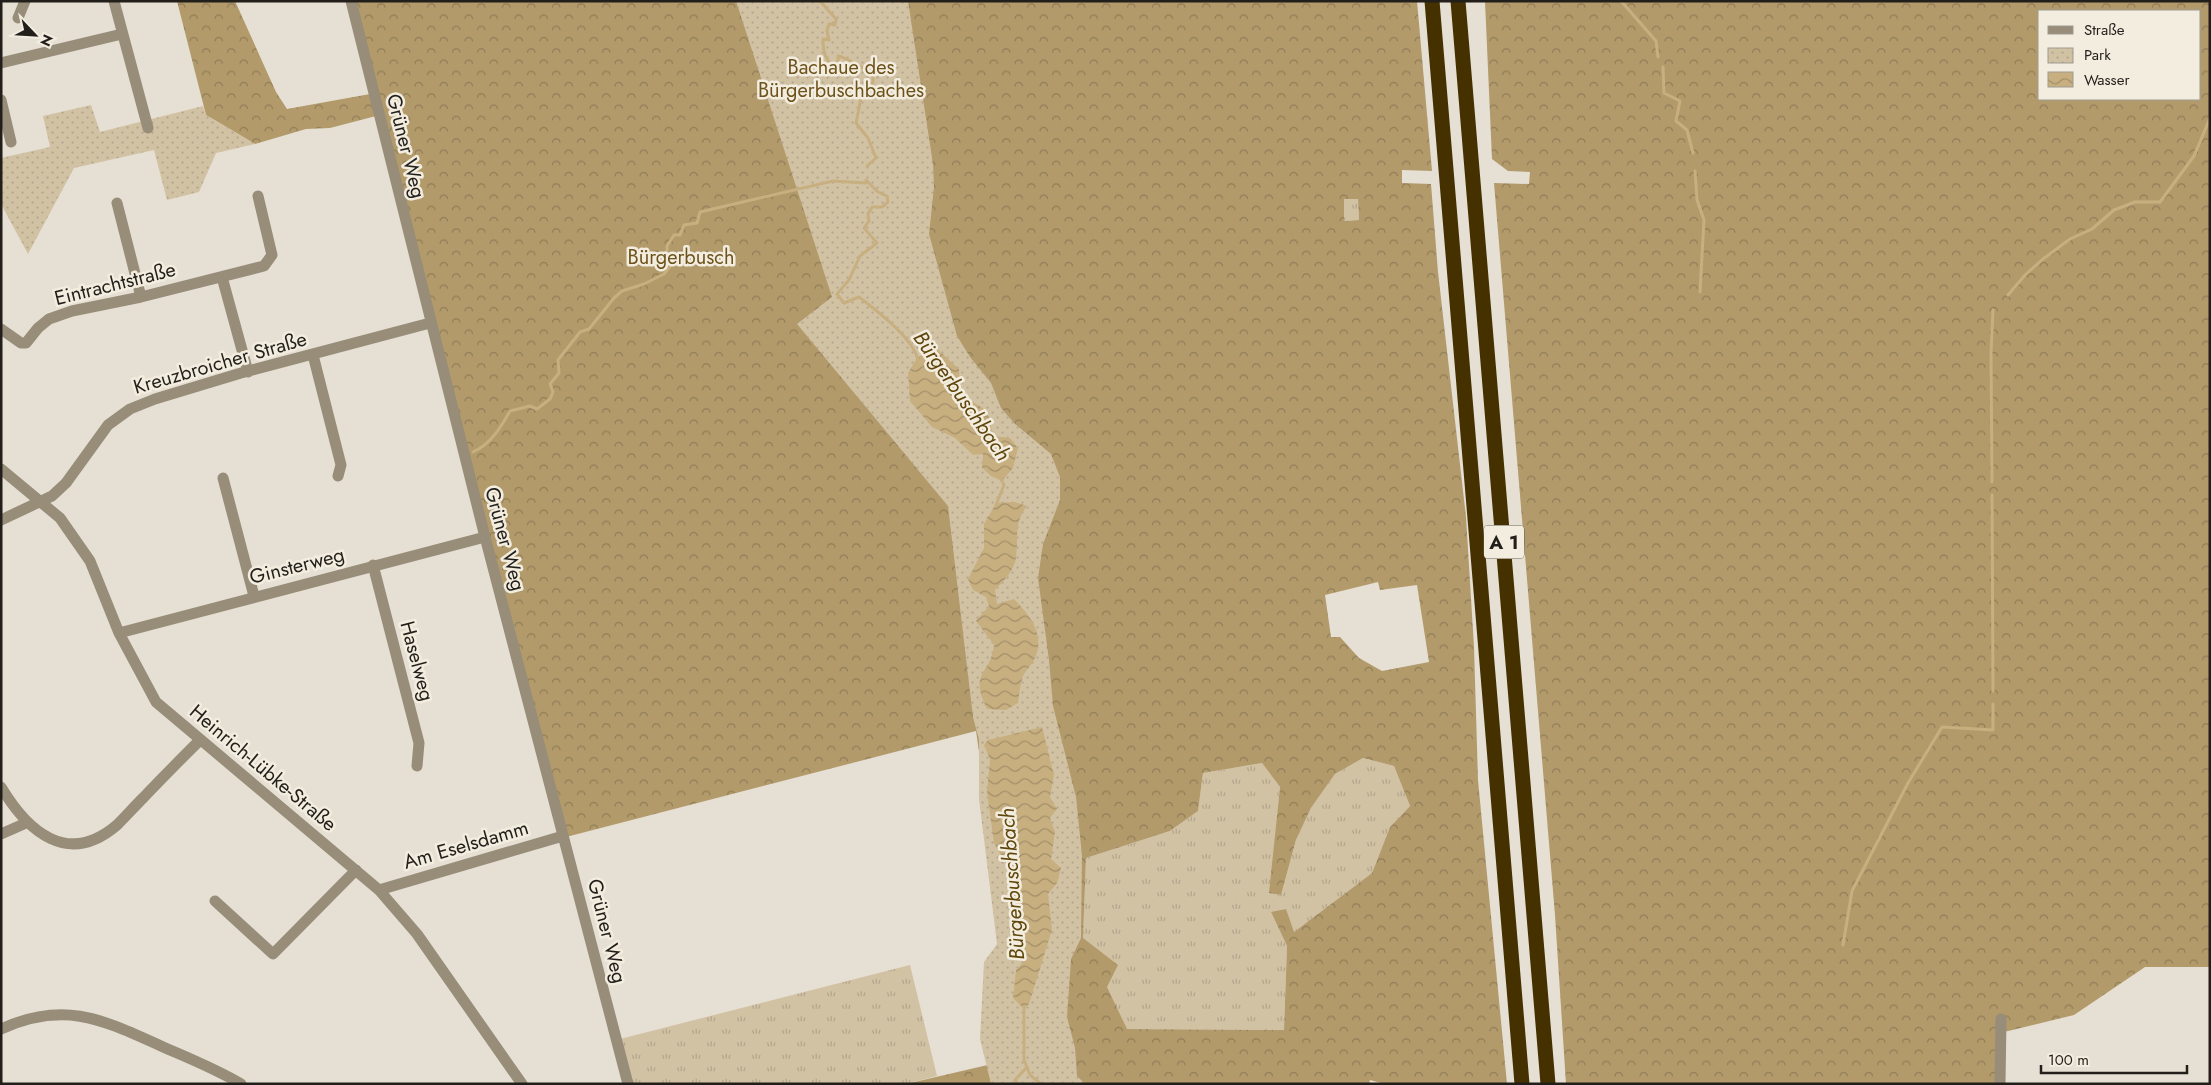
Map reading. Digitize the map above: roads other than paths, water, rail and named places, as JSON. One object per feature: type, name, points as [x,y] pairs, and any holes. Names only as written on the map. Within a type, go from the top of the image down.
[{"type":"highway","name":"A 1","points":[[1432,1],[1522,1084]]},
{"type":"highway","name":"A 1","points":[[1458,1],[1548,1084]]},
{"type":"street","points":[[18,18],[25,1]]},
{"type":"street","points":[[114,1],[148,128]]},
{"type":"street","name":"Grüner Weg","points":[[351,1],[430,323],[628,1084]]},
{"type":"street","points":[[1,63],[122,34]]},
{"type":"street","points":[[1,100],[11,142]]},
{"type":"street","name":"Eintrachtstraße","points":[[1,329],[21,343],[26,343],[38,328],[49,319],[72,311],[141,297],[264,266],[272,255],[258,196]]},
{"type":"street","points":[[117,203],[141,297]]},
{"type":"street","points":[[222,277],[248,372]]},
{"type":"street","name":"Kreuzbroicher Straße","points":[[1,520],[52,496],[66,483],[108,425],[130,409],[155,399],[248,372],[430,323]]},
{"type":"street","points":[[313,355],[341,465],[338,476]]},
{"type":"street","name":"Heinrich-Lübke-Straße","points":[[1,469],[60,518],[90,561],[119,633],[156,702],[378,890],[417,934],[522,1084]]},
{"type":"street","points":[[223,478],[254,596]]},
{"type":"street","name":"Ginsterweg","points":[[119,633],[373,565],[485,538]]},
{"type":"street","name":"Haselweg","points":[[373,565],[419,743],[417,766]]},
{"type":"street","points":[[1,787],[26,823],[41,834],[70,845],[87,842],[116,825],[200,740]]},
{"type":"street","points":[[1,834],[26,823]]},
{"type":"street","name":"Am Eselsdamm","points":[[378,890],[563,836]]},
{"type":"street","points":[[216,901],[273,954],[356,870]]},
{"type":"street","points":[[1,1029],[24,1019],[44,1015],[65,1015],[104,1020],[241,1084]]},
{"type":"street","points":[[2000,1084],[2001,1019]]},
{"type":"water","points":[[936,348],[959,369],[960,387],[969,400],[983,408],[989,417],[993,436],[1010,438],[1018,448],[1013,468],[1002,481],[991,476],[982,468],[983,454],[973,455],[955,438],[932,427],[910,401],[908,373],[917,358]]},
{"type":"water","points":[[1015,502],[1027,506],[1018,525],[1015,563],[1008,576],[995,590],[997,604],[1014,599],[1026,612],[1035,627],[1038,643],[1037,651],[1033,662],[1023,676],[1018,703],[1006,710],[987,709],[982,697],[980,680],[992,655],[994,645],[976,621],[989,606],[986,597],[973,590],[968,579],[984,548],[984,524],[996,503]]},
{"type":"water","points":[[1042,727],[1054,775],[1050,797],[1057,809],[1050,818],[1055,832],[1051,859],[1061,868],[1057,883],[1048,894],[1052,930],[1029,1004],[1024,1009],[1013,998],[1016,970],[1026,959],[1019,910],[1012,900],[1012,875],[994,843],[987,792],[990,759],[984,745],[988,740]]},
{"type":"waterway","name":"Bürgerbuschbach","points":[[820,1],[836,19],[835,25],[829,24],[827,31],[829,40],[823,39],[824,52],[830,63],[838,69],[838,56],[873,72],[873,83],[861,98],[856,123],[868,138],[876,158],[867,166]]},
{"type":"waterway","points":[[1621,1],[1656,41],[1658,57]]},
{"type":"waterway","points":[[1663,67],[1664,93],[1680,101],[1676,121],[1687,130],[1693,153]]},
{"type":"waterway","points":[[2008,295],[2025,275],[2043,259],[2070,239],[2092,229],[2114,210],[2135,202],[2160,202],[2194,156],[2210,118]]},
{"type":"waterway","points":[[1695,171],[1697,200],[1704,220],[1700,292]]},
{"type":"waterway","name":"Bürgerbuschbach","points":[[866,180],[878,192],[887,196],[888,202],[882,207],[872,207],[868,214],[869,221],[864,228],[877,243],[860,256],[849,280],[837,294],[844,303],[859,297],[901,333],[914,350],[918,359]]},
{"type":"waterway","points":[[473,452],[490,440],[510,411],[530,406],[537,409],[550,399],[553,392],[550,384],[559,373],[558,360],[580,332],[589,329],[622,291],[644,284],[664,274],[672,264],[671,260],[667,260],[667,246],[674,235],[680,235],[684,225],[697,223],[700,212],[833,181],[866,183]]},
{"type":"waterway","points":[[1992,482],[1991,353],[1993,310]]},
{"type":"waterway","name":"Bürgerbuschbach","points":[[996,505],[1004,485],[1001,479]]},
{"type":"waterway","points":[[1992,495],[1993,691]]},
{"type":"waterway","points":[[1843,945],[1852,891],[1908,783],[1942,727],[1993,730],[1993,704]]},
{"type":"waterway","name":"Bürgerbuschbach","points":[[1024,1007],[1024,1060],[1030,1075],[1041,1084]]},
{"type":"waterway","points":[[1018,1084],[1015,1080],[1027,1067]]},
{"type":"park label","name":"Bachaue des Bürgerbuschbaches","points":[[841,78]]},
{"type":"park label","name":"Bürgerbusch","points":[[681,257]]}]
